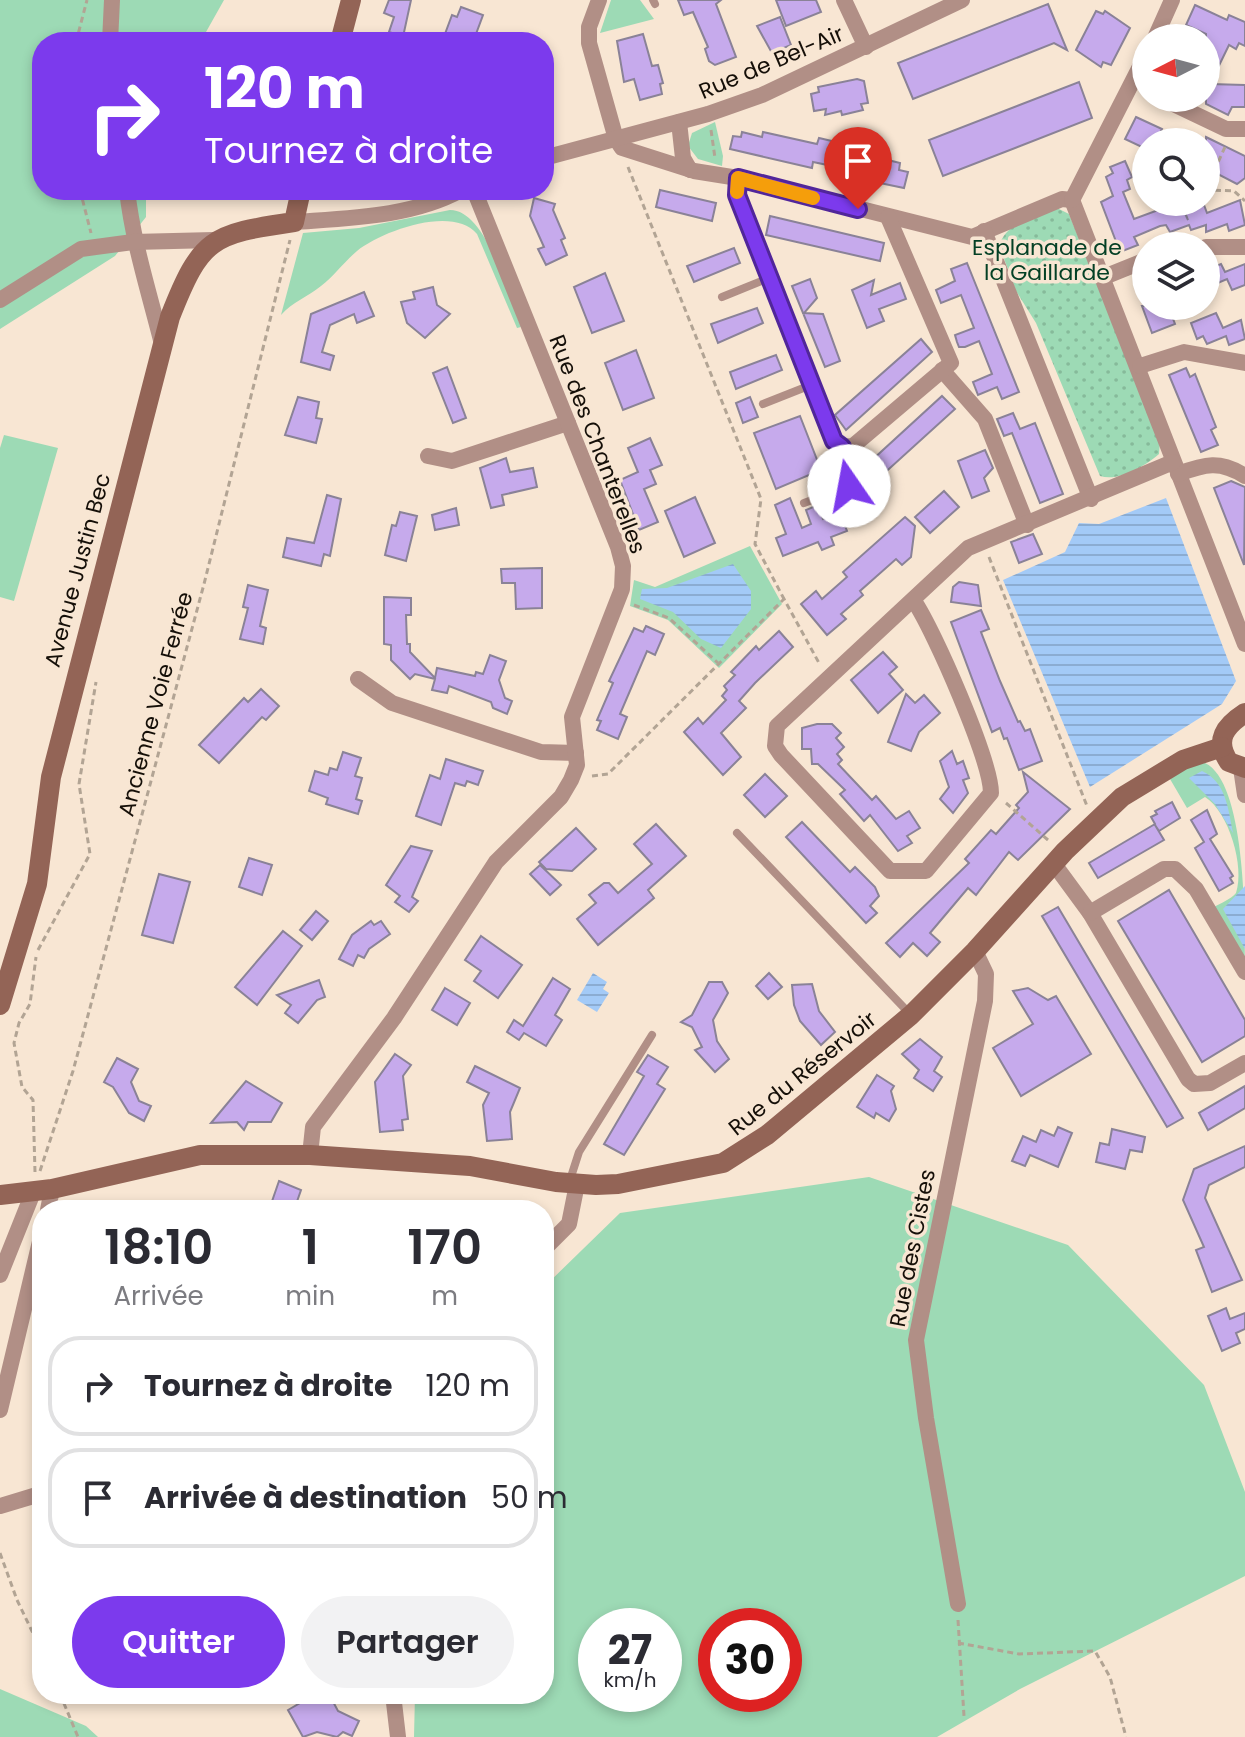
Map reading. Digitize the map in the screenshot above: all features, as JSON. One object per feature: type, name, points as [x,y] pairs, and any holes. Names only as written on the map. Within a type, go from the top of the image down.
[{"type":"street","points":[[110,32],[112,0]]},
{"type":"street","points":[[343,32],[351,0]]},
{"type":"street","points":[[599,0],[589,27],[589,43],[616,139],[622,148],[690,170],[738,178],[972,237],[1062,199],[1072,200]]},
{"type":"street","points":[[844,0],[866,47]]},
{"type":"street","name":"Rue de Bel-Air","points":[[554,155],[708,114],[762,95],[962,0]]},
{"type":"street","points":[[1161,24],[1172,0]]},
{"type":"street","points":[[1072,200],[1132,98]]},
{"type":"street","points":[[1190,112],[1226,129],[1245,129]]},
{"type":"street","points":[[679,122],[683,158],[690,170]]},
{"type":"street","points":[[738,178],[737,195],[834,441],[842,447],[851,490]]},
{"type":"street","points":[[128,200],[133,242],[145,269],[162,344]]},
{"type":"street","points":[[294,222],[299,200]]},
{"type":"street","points":[[0,300],[69,254],[94,246],[214,240],[242,230],[359,217],[419,206],[435,200]]},
{"type":"street","name":"Rue des Chanterelles","points":[[310,1155],[313,1127],[394,1018],[496,862],[561,797],[571,780],[576,753],[572,717],[576,697],[619,600],[623,566],[618,547],[478,200]]},
{"type":"street","points":[[1072,200],[1140,366],[1176,468],[1244,639]]},
{"type":"street","points":[[842,447],[853,446],[951,363],[888,217]]},
{"type":"street","points":[[984,231],[1091,499]]},
{"type":"street","name":"Avenue Justin Bec","points":[[0,1005],[37,884],[51,777],[162,344],[196,258],[214,240]]},
{"type":"street","points":[[1220,247],[1245,247]]},
{"type":"street","points":[[1104,277],[1132,266]]},
{"type":"street","points":[[1140,366],[1184,352],[1245,363]]},
{"type":"street","points":[[942,370],[985,419],[1027,525]]},
{"type":"street","points":[[428,456],[452,461],[568,423]]},
{"type":"street","points":[[914,601],[925,618],[962,703],[991,785],[986,803],[926,871],[890,871],[775,746],[777,726],[827,676],[914,601],[968,548],[1176,468],[1210,462],[1245,476]]},
{"type":"street","points":[[358,679],[392,703],[541,752],[576,753]]},
{"type":"street","points":[[1245,713],[1225,728],[1222,747],[1229,762],[1243,768],[1245,795]]},
{"type":"street","name":"Rue du Réservoir","points":[[0,1195],[189,1156],[310,1155],[470,1166],[573,1184],[618,1184],[735,1158],[911,1015],[1122,797],[1183,760],[1222,747]]},
{"type":"street","points":[[1060,858],[1188,1079],[1194,1084],[1210,1083],[1245,1063]]},
{"type":"street","points":[[1090,913],[1164,869],[1175,869],[1196,889],[1245,972]]},
{"type":"street","name":"Rue des Cistes","points":[[958,1604],[916,1340],[933,1244],[985,1001],[986,974],[975,951]]},
{"type":"street","points":[[0,1182],[37,1187]]},
{"type":"street","points":[[554,1239],[569,1224],[573,1184]]},
{"type":"street","points":[[37,1187],[43,1200]]},
{"type":"street","points":[[0,1275],[37,1187]]},
{"type":"street","points":[[0,1410],[32,1275]]},
{"type":"street","points":[[0,1506],[32,1496]]},
{"type":"street","points":[[394,1704],[398,1737]]},
{"type":"lane","points":[[722,297],[769,278]]},
{"type":"lane","points":[[763,404],[811,385]]},
{"type":"lane","points":[[804,503],[851,490]]},
{"type":"lane","points":[[737,833],[911,1015]]},
{"type":"lane","points":[[573,1184],[579,1152],[652,1035]]},
{"type":"path","points":[[79,32],[87,0]]},
{"type":"path","points":[[708,114],[716,165],[713,174]]},
{"type":"path","points":[[1226,129],[1230,137],[1209,182],[1212,190],[1234,191],[1245,201]]},
{"type":"path","points":[[631,151],[628,170],[761,499],[755,544],[827,676]]},
{"type":"path","points":[[82,200],[94,246]]},
{"type":"path","name":"Ancienne Voie Ferrée","points":[[37,1187],[73,1071],[204,584],[294,222]]},
{"type":"path","points":[[984,542],[1094,823]]},
{"type":"path","points":[[571,780],[608,774],[784,599]]},
{"type":"path","points":[[619,600],[669,618],[718,663]]},
{"type":"path","points":[[37,1187],[33,1100],[22,1087],[14,1043],[19,1023],[30,1004],[36,953],[90,854],[79,784],[86,725],[97,684],[80,655]]},
{"type":"path","points":[[986,803],[1008,803],[1060,858]]},
{"type":"path","points":[[0,1553],[32,1631]]},
{"type":"path","points":[[958,1604],[964,1716]]},
{"type":"path","points":[[958,1643],[1019,1654],[1095,1651],[1110,1677],[1126,1737]]},
{"type":"path","points":[[64,1704],[78,1737]]},
{"type":"green space","points":[[0,0],[224,0],[206,32],[32,32],[32,200],[146,200],[146,217],[115,256],[0,329]]},
{"type":"green space","points":[[611,0],[640,0],[654,19],[600,33]]},
{"type":"green space","points":[[715,122],[723,156],[722,166],[698,159],[688,146],[692,133]]},
{"type":"green space","name":"Esplanade de la Gaillarde","points":[[1057,208],[1069,214],[1160,441],[1159,454],[1153,459],[1115,477],[1100,476],[1036,323],[1016,291],[999,245],[1015,225]]},
{"type":"green space","points":[[450,210],[463,214],[475,224],[485,239],[503,276],[521,327],[517,328],[477,234],[466,226],[435,221],[400,229],[368,243],[321,286],[281,315],[303,233],[359,228]]},
{"type":"green space","points":[[4,435],[58,448],[14,601],[0,597],[0,448]]},
{"type":"green space","points":[[750,546],[782,604],[719,668],[668,620],[630,606],[634,580],[655,587]]},
{"type":"green space","points":[[1205,763],[1218,775],[1228,795],[1235,822],[1243,882],[1245,958],[1214,907],[1236,893],[1238,882],[1236,855],[1228,827],[1214,804],[1205,797],[1187,808],[1170,779],[1192,765]]},
{"type":"green space","points":[[869,1177],[1068,1245],[1204,1385],[1245,1492],[1245,1576],[1020,1689],[937,1737],[414,1737],[415,1704],[554,1704],[554,1277],[620,1213]]},
{"type":"green space","points":[[0,1689],[86,1726],[98,1737],[0,1737]]},
{"type":"water","points":[[1166,498],[1236,681],[1222,704],[1090,787],[1003,580],[1065,552],[1079,523],[1099,524]]},
{"type":"water","points":[[733,564],[751,591],[751,609],[721,648],[701,639],[673,612],[640,599],[642,589],[667,588]]},
{"type":"water","points":[[1202,771],[1221,789],[1233,833],[1215,804],[1189,778]]},
{"type":"water","points":[[1245,886],[1245,949],[1223,909]]},
{"type":"water","points":[[593,973],[607,982],[603,989],[609,993],[597,1012],[577,1000]]},
{"type":"building","points":[[389,0],[411,0],[404,32],[389,32],[394,17],[384,13]]},
{"type":"building","points":[[678,0],[721,0],[716,4],[736,57],[715,65],[709,61],[705,49],[708,47],[693,12],[684,15]]},
{"type":"building","points":[[776,0],[816,0],[821,12],[786,26]]},
{"type":"building","points":[[1048,4],[1067,50],[1054,43],[913,99],[898,63]]},
{"type":"building","points":[[1195,5],[1227,20],[1229,15],[1245,22],[1245,46],[1239,43],[1236,49],[1229,45],[1220,63],[1220,24],[1186,24]]},
{"type":"building","points":[[461,7],[483,15],[477,32],[446,32],[452,15],[457,17]]},
{"type":"building","points":[[1096,11],[1103,14],[1105,11],[1130,28],[1111,65],[1103,62],[1101,67],[1076,50]]},
{"type":"building","points":[[780,17],[791,45],[772,53],[757,26]]},
{"type":"building","points":[[643,34],[652,66],[658,65],[663,83],[660,84],[662,94],[640,100],[634,79],[624,82],[617,41]]},
{"type":"building","points":[[857,79],[864,81],[868,103],[861,104],[863,110],[842,115],[841,111],[825,115],[826,109],[814,111],[811,94],[819,92],[818,87]]},
{"type":"building","points":[[1079,82],[1092,118],[943,176],[929,140]]},
{"type":"building","points":[[1220,84],[1245,85],[1245,107],[1232,107],[1228,115],[1220,111]]},
{"type":"building","points":[[1136,117],[1160,128],[1132,128],[1132,142],[1125,139]]},
{"type":"building","points":[[742,132],[762,137],[763,132],[817,144],[819,138],[882,153],[880,158],[900,163],[899,170],[908,172],[904,188],[875,182],[876,177],[856,171],[813,162],[812,168],[730,149],[733,136],[741,137]]},
{"type":"building","points":[[1220,144],[1245,156],[1245,178],[1237,184],[1220,175]]},
{"type":"building","points":[[1125,161],[1132,177],[1127,180],[1130,189],[1123,192],[1134,219],[1142,216],[1186,216],[1188,220],[1186,216],[1220,216],[1220,208],[1240,200],[1245,225],[1229,231],[1227,224],[1206,232],[1206,225],[1191,230],[1189,225],[1170,232],[1166,225],[1146,232],[1132,232],[1132,247],[1120,252],[1101,202],[1113,196],[1106,177],[1113,173],[1110,167]]},
{"type":"building","points":[[660,190],[716,203],[712,221],[656,207]]},
{"type":"building","points":[[534,200],[555,204],[553,210],[565,238],[561,240],[567,255],[546,265],[538,249],[544,247],[530,216]]},
{"type":"building","points":[[770,216],[884,243],[880,261],[766,235]]},
{"type":"building","points":[[734,248],[740,263],[694,282],[687,266]]},
{"type":"building","points":[[967,263],[1019,392],[1002,399],[997,387],[978,395],[973,382],[992,374],[979,341],[965,347],[959,347],[957,342],[955,335],[974,328],[961,295],[941,303],[936,290],[955,281],[951,269]]},
{"type":"building","points":[[1220,264],[1225,272],[1245,264],[1245,285],[1232,290],[1227,279],[1220,282]]},
{"type":"building","points":[[605,273],[624,321],[592,333],[574,287]]},
{"type":"building","points":[[810,279],[817,298],[804,313],[823,314],[840,361],[825,367],[792,286]]},
{"type":"building","points":[[874,280],[871,295],[900,283],[906,299],[879,309],[884,321],[867,328],[852,290]]},
{"type":"building","points":[[433,287],[437,305],[450,314],[425,338],[407,323],[401,302],[415,299],[413,292]]},
{"type":"building","points":[[364,292],[374,316],[357,323],[354,314],[330,325],[322,352],[334,356],[330,370],[301,362],[311,314]]},
{"type":"building","points":[[757,308],[763,323],[718,343],[711,324]]},
{"type":"building","points":[[1147,320],[1173,320],[1175,324],[1152,333]]},
{"type":"building","points":[[1219,320],[1223,328],[1241,320],[1245,339],[1229,345],[1226,336],[1207,344],[1203,336],[1197,339],[1191,323]]},
{"type":"building","points":[[921,339],[932,352],[846,430],[835,415]]},
{"type":"building","points":[[636,350],[654,398],[623,410],[605,363]]},
{"type":"building","points":[[776,355],[782,370],[736,389],[730,372]]},
{"type":"building","points":[[447,367],[466,418],[453,423],[433,373]]},
{"type":"building","points":[[1186,368],[1190,377],[1195,374],[1216,427],[1211,430],[1218,445],[1201,452],[1169,375]]},
{"type":"building","points":[[942,396],[955,409],[868,488],[859,472]]},
{"type":"building","points":[[298,397],[319,402],[316,418],[322,419],[316,443],[285,435]]},
{"type":"building","points":[[750,397],[758,417],[743,423],[736,403]]},
{"type":"building","points":[[1013,413],[1020,429],[1035,423],[1063,494],[1040,503],[1012,433],[1004,436],[997,419]]},
{"type":"building","points":[[800,416],[821,470],[776,489],[754,433]]},
{"type":"building","points":[[650,438],[662,465],[650,470],[656,484],[644,489],[658,522],[639,530],[620,480],[638,472],[628,448]]},
{"type":"building","points":[[985,450],[993,468],[984,478],[989,491],[972,498],[958,461]]},
{"type":"building","points":[[506,458],[510,472],[533,468],[537,487],[502,495],[504,505],[491,508],[480,468]]},
{"type":"building","points":[[1231,481],[1245,487],[1244,565],[1214,488]]},
{"type":"building","points":[[944,491],[959,507],[930,533],[915,517]]},
{"type":"building","points":[[327,495],[341,499],[330,556],[324,554],[321,566],[283,557],[287,538],[314,543]]},
{"type":"building","points":[[695,497],[715,543],[684,557],[665,511]]},
{"type":"building","points":[[790,498],[802,528],[811,524],[806,510],[818,505],[823,519],[840,513],[847,531],[831,537],[834,545],[822,550],[818,542],[783,556],[776,538],[786,534],[775,505]]},
{"type":"building","points":[[456,508],[459,525],[435,530],[432,515]]},
{"type":"building","points":[[400,512],[417,516],[406,561],[385,555],[392,525],[396,526]]},
{"type":"building","points":[[905,517],[915,526],[911,557],[902,565],[896,559],[860,591],[863,595],[841,614],[846,619],[827,635],[801,604],[816,591],[822,599],[847,577],[843,572]]},
{"type":"building","points":[[1033,534],[1042,554],[1019,563],[1011,542]]},
{"type":"building","points":[[542,568],[542,608],[516,609],[515,583],[502,583],[501,569]]},
{"type":"building","points":[[959,582],[978,585],[981,606],[951,602],[953,587]]},
{"type":"building","points":[[248,585],[268,590],[260,626],[266,628],[263,644],[240,639],[248,608],[243,607]]},
{"type":"building","points":[[384,597],[411,598],[411,615],[406,615],[407,644],[410,644],[410,652],[435,678],[437,668],[475,676],[476,672],[483,674],[490,655],[506,661],[499,680],[505,698],[512,701],[507,714],[493,708],[491,702],[449,686],[447,693],[432,690],[435,679],[415,674],[410,679],[391,660],[391,645],[384,644]]},
{"type":"building","points":[[981,610],[989,629],[981,632],[1000,681],[1018,722],[1025,731],[1030,729],[1042,761],[1019,770],[1000,728],[992,732],[951,622]]},
{"type":"building","points":[[646,626],[664,634],[655,655],[647,651],[620,714],[627,717],[618,739],[597,730],[601,721],[597,720],[613,683],[609,681],[634,628],[643,632]]},
{"type":"building","points":[[779,631],[793,647],[739,701],[746,708],[721,733],[741,757],[723,775],[684,732],[698,718],[703,724],[726,700],[722,696],[727,690],[724,686],[735,675],[731,672],[756,646],[759,650]]},
{"type":"building","points":[[883,652],[897,667],[889,674],[903,690],[878,713],[851,680]]},
{"type":"building","points":[[261,689],[279,706],[266,720],[262,717],[219,763],[199,745],[244,698],[248,702]]},
{"type":"building","points":[[906,694],[915,703],[924,695],[940,713],[919,732],[911,751],[888,742]]},
{"type":"building","points":[[832,724],[841,733],[836,738],[844,747],[837,754],[842,760],[838,764],[872,800],[876,796],[896,819],[909,811],[920,828],[907,836],[912,843],[898,851],[870,815],[864,821],[840,794],[845,790],[818,764],[812,764],[811,749],[802,749],[802,728]]},
{"type":"building","points":[[952,751],[957,764],[963,761],[969,778],[963,780],[968,793],[953,813],[940,799],[949,787],[940,761]]},
{"type":"building","points":[[343,752],[361,758],[355,776],[362,778],[356,799],[362,801],[358,814],[326,804],[328,798],[309,791],[315,771],[328,775],[330,768],[337,770]]},
{"type":"building","points":[[446,759],[483,771],[478,785],[467,781],[465,786],[455,783],[441,825],[416,816],[430,775],[440,779]]},
{"type":"building","points":[[1023,772],[1070,809],[1018,860],[1009,852],[976,895],[968,888],[930,933],[940,942],[927,956],[913,943],[900,957],[886,943],[969,863],[965,859],[991,830],[996,834],[1019,808],[1016,805],[1028,792]]},
{"type":"building","points":[[765,774],[787,796],[765,817],[744,795]]},
{"type":"building","points":[[1172,802],[1180,818],[1159,831],[1155,825],[1164,840],[1098,878],[1089,863],[1155,824],[1151,817],[1157,814],[1155,811]]},
{"type":"building","points":[[1207,810],[1217,834],[1210,839],[1233,876],[1230,878],[1233,883],[1219,891],[1195,848],[1204,842],[1191,820]]},
{"type":"building","points":[[802,822],[850,872],[855,867],[875,887],[879,896],[870,906],[877,913],[866,923],[786,837]]},
{"type":"building","points":[[656,824],[686,856],[648,890],[654,898],[598,945],[577,919],[596,903],[589,895],[604,883],[609,883],[618,893],[652,864],[634,844]]},
{"type":"building","points":[[576,828],[596,849],[572,871],[546,869],[539,862]]},
{"type":"building","points":[[411,846],[432,851],[412,897],[418,901],[409,912],[395,902],[400,896],[386,885]]},
{"type":"building","points":[[249,858],[272,865],[262,895],[239,887]]},
{"type":"building","points":[[540,865],[561,885],[550,895],[530,874]]},
{"type":"building","points":[[159,874],[190,882],[173,943],[142,935]]},
{"type":"building","points":[[1169,890],[1245,1020],[1245,1036],[1202,1062],[1118,921]]},
{"type":"building","points":[[1058,907],[1183,1118],[1167,1127],[1042,916]]},
{"type":"building","points":[[316,911],[328,921],[312,940],[300,930]]},
{"type":"building","points":[[371,921],[374,925],[381,921],[390,934],[369,949],[364,958],[358,955],[353,966],[339,959],[352,935]]},
{"type":"building","points":[[283,931],[302,946],[257,1005],[235,987]]},
{"type":"building","points":[[481,936],[522,965],[498,998],[474,981],[481,971],[465,960]]},
{"type":"building","points":[[769,973],[782,987],[768,999],[756,986]]},
{"type":"building","points":[[553,978],[570,989],[555,1015],[562,1020],[546,1046],[524,1033],[519,1040],[507,1032],[514,1020],[523,1026]]},
{"type":"building","points":[[319,980],[325,997],[317,1000],[298,1023],[285,1013],[291,1005],[277,995]]},
{"type":"building","points":[[709,982],[722,982],[728,993],[713,1020],[717,1041],[729,1059],[715,1072],[695,1050],[702,1047],[692,1027],[681,1022],[692,1015]]},
{"type":"building","points":[[812,984],[819,1011],[835,1032],[821,1045],[800,1021],[794,1005],[792,985]]},
{"type":"building","points":[[445,988],[470,1003],[457,1025],[432,1010]]},
{"type":"building","points":[[1028,988],[1048,1000],[1056,996],[1091,1054],[1021,1096],[993,1048],[1033,1024],[1013,991]]},
{"type":"building","points":[[920,1039],[942,1057],[934,1071],[942,1077],[933,1091],[914,1078],[919,1070],[902,1054]]},
{"type":"building","points":[[395,1054],[411,1065],[403,1076],[408,1119],[402,1120],[403,1130],[380,1132],[375,1082]]},
{"type":"building","points":[[648,1055],[668,1067],[657,1084],[665,1089],[624,1155],[604,1144],[644,1076],[637,1072]]},
{"type":"building","points":[[117,1058],[138,1069],[131,1082],[139,1101],[151,1106],[144,1121],[129,1113],[113,1087],[104,1082]]},
{"type":"building","points":[[475,1066],[520,1088],[510,1112],[512,1139],[487,1141],[483,1105],[489,1093],[467,1082]]},
{"type":"building","points":[[877,1075],[894,1086],[891,1091],[896,1109],[889,1121],[876,1113],[874,1118],[857,1107]]},
{"type":"building","points":[[246,1081],[282,1103],[271,1122],[248,1122],[244,1130],[237,1122],[211,1123]]},
{"type":"building","points":[[1245,1086],[1245,1108],[1208,1130],[1199,1113]]},
{"type":"building","points":[[1058,1127],[1072,1133],[1058,1167],[1030,1155],[1025,1166],[1012,1161],[1023,1136],[1036,1142],[1041,1130],[1054,1136]]},
{"type":"building","points":[[1112,1129],[1145,1137],[1142,1152],[1130,1150],[1125,1169],[1096,1162],[1100,1143],[1109,1145]]},
{"type":"building","points":[[1245,1146],[1245,1167],[1209,1185],[1205,1198],[1242,1280],[1212,1292],[1196,1250],[1204,1247],[1183,1200],[1194,1169]]},
{"type":"building","points":[[279,1181],[301,1190],[298,1200],[272,1200]]},
{"type":"building","points":[[1226,1308],[1230,1319],[1245,1313],[1245,1329],[1236,1333],[1240,1343],[1222,1351],[1208,1316]]},
{"type":"building","points":[[298,1704],[334,1704],[338,1711],[359,1721],[352,1736],[343,1732],[337,1737],[317,1732],[303,1737],[288,1710]]},
{"type":"slow traffic","points":[[737,192],[738,178],[813,198]]},
{"type":"route","points":[[849,486],[842,447],[834,441],[737,195],[738,178],[858,209]]}]
